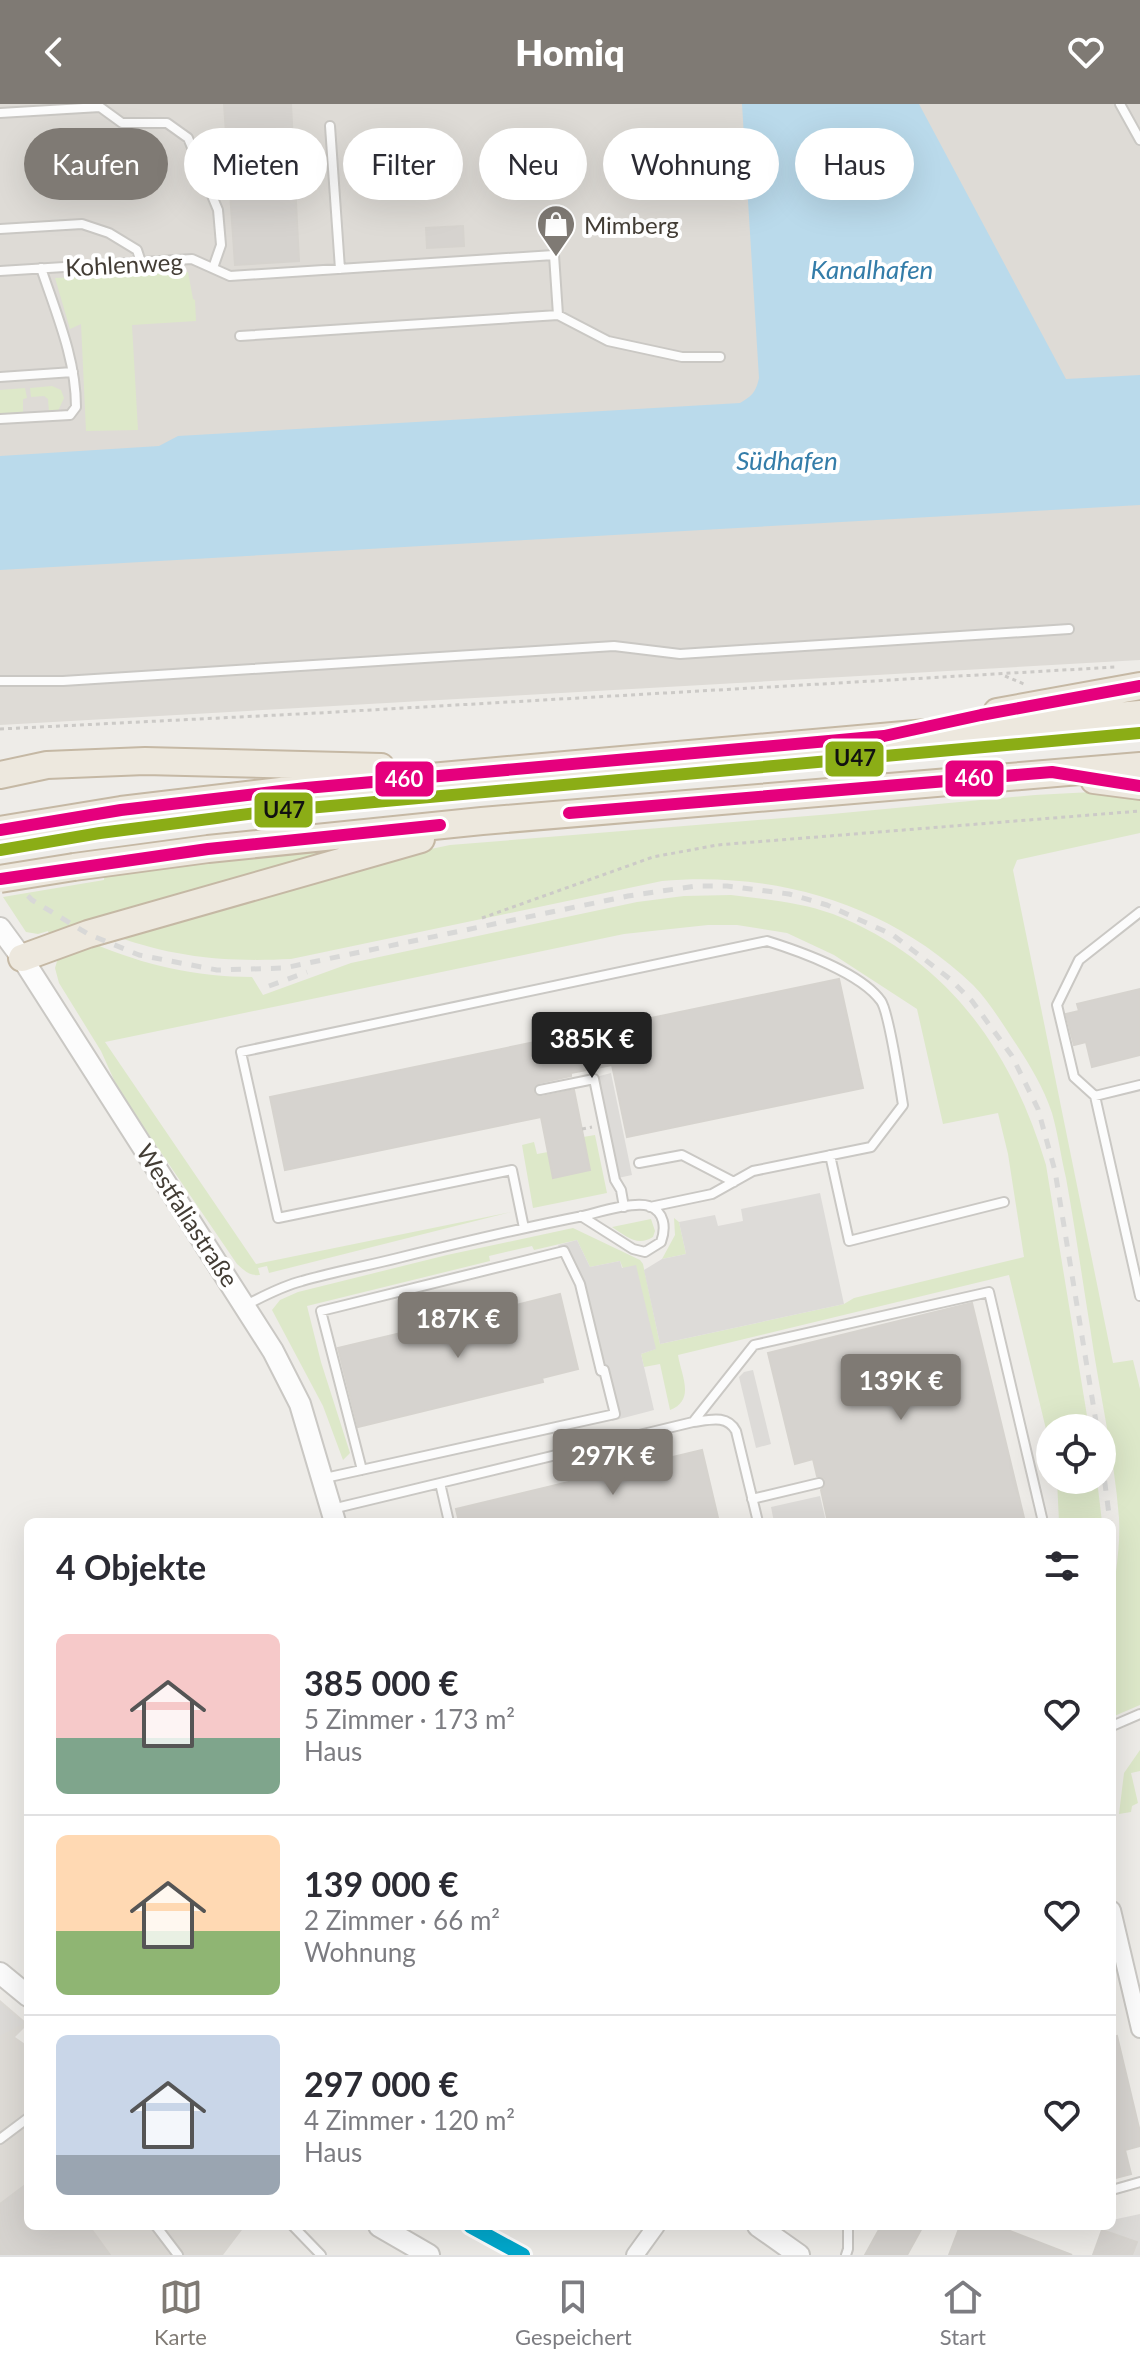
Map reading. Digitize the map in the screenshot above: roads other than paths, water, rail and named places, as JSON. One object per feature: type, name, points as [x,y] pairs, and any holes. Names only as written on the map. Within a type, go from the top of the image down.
[{"type":"highway","points":[[884,736],[1132,676]]},
{"type":"highway","points":[[0,830],[203,799],[1140,714]]},
{"type":"highway","points":[[0,775],[47,765],[145,761],[481,772]]},
{"type":"highway","points":[[0,879],[208,849],[482,821],[1140,766]]},
{"type":"highway","points":[[1052,772],[1140,786]]},
{"type":"highway","points":[[22,958],[88,934],[482,821]]},
{"type":"street","name":"Westfaliastraße","points":[[0,928],[273,1351],[300,1404],[333,1515]]},
{"type":"street","points":[[1116,1942],[1140,2028]]},
{"type":"street","points":[[0,1973],[24,1993]]},
{"type":"street","points":[[386,2230],[429,2255]]},
{"type":"street","points":[[635,2255],[653,2230]]},
{"type":"street","points":[[764,2230],[799,2255]]},
{"type":"lane","points":[[1120,104],[1140,140]]},
{"type":"lane","points":[[0,113],[100,107],[122,123],[167,123],[188,138],[218,210],[221,245],[213,268]]},
{"type":"lane","points":[[330,126],[340,269]]},
{"type":"lane","points":[[0,229],[82,224],[109,233],[137,250],[141,262]]},
{"type":"lane","name":"Kohlenweg","points":[[0,271],[192,259],[230,276],[554,255],[558,315]]},
{"type":"lane","points":[[0,419],[70,415],[76,407],[73,372],[41,268]]},
{"type":"lane","points":[[240,336],[558,315],[608,341],[682,357],[720,357]]},
{"type":"lane","points":[[0,377],[73,372]]},
{"type":"lane","points":[[0,681],[63,681],[614,646],[680,654],[1069,629]]},
{"type":"lane","points":[[1140,912],[1079,960],[1057,1005],[1074,1077],[1095,1096],[1140,1296]]},
{"type":"lane","points":[[246,1305],[301,1281],[624,1207],[675,1203],[712,1194],[753,1171],[871,1147],[903,1105],[883,1003],[866,987],[805,952],[767,941],[241,1052],[278,1218],[512,1170],[524,1228]]},
{"type":"lane","points":[[540,1090],[594,1079],[615,1180],[621,1190],[624,1207]]},
{"type":"lane","points":[[1095,1096],[1140,1085]]},
{"type":"lane","points":[[639,1163],[682,1155],[734,1182]]},
{"type":"lane","points":[[830,1155],[849,1241],[1004,1202]]},
{"type":"lane","points":[[581,1216],[633,1249],[645,1252],[661,1242],[664,1232],[663,1220],[650,1207]]},
{"type":"lane","points":[[324,1479],[615,1414],[580,1284],[564,1251],[321,1311],[362,1470]]},
{"type":"lane","points":[[693,1422],[754,1345],[989,1292],[1042,1518]]},
{"type":"lane","points":[[333,1515],[440,1483],[693,1422],[720,1419],[732,1424],[736,1431],[757,1518]]},
{"type":"lane","points":[[440,1483],[448,1518]]},
{"type":"lane","points":[[752,1499],[819,1483]]},
{"type":"lane","points":[[1116,1724],[1140,1714]]},
{"type":"lane","points":[[0,2139],[24,2121]]},
{"type":"lane","points":[[1116,2189],[1140,2182]]},
{"type":"lane","points":[[159,2230],[178,2255]]},
{"type":"lane","points":[[297,2230],[321,2255]]},
{"type":"lane","points":[[846,2255],[848,2230]]},
{"type":"water","name":"Südhafen","points":[[742,104],[919,104],[1066,379],[1140,375],[1140,505],[0,570],[0,456],[159,446],[178,436],[740,403],[755,390],[759,378],[748,200],[779,200],[779,128],[743,128]]},
{"type":"railway","points":[[0,867],[32,900],[88,934],[139,955],[217,970],[284,968],[628,896],[696,886],[727,886],[789,894],[827,905],[893,935],[950,979],[972,1001],[1012,1056],[1038,1109],[1055,1171],[1095,1414]]},
{"type":"railway","points":[[269,986],[307,972]]},
{"type":"railway","points":[[1106,1494],[1109,1518]]},
{"type":"place","name":"Mimberg","points":[[556,258]]},
{"type":"water label","name":"Kanalhafen","points":[[872,269]]}]
